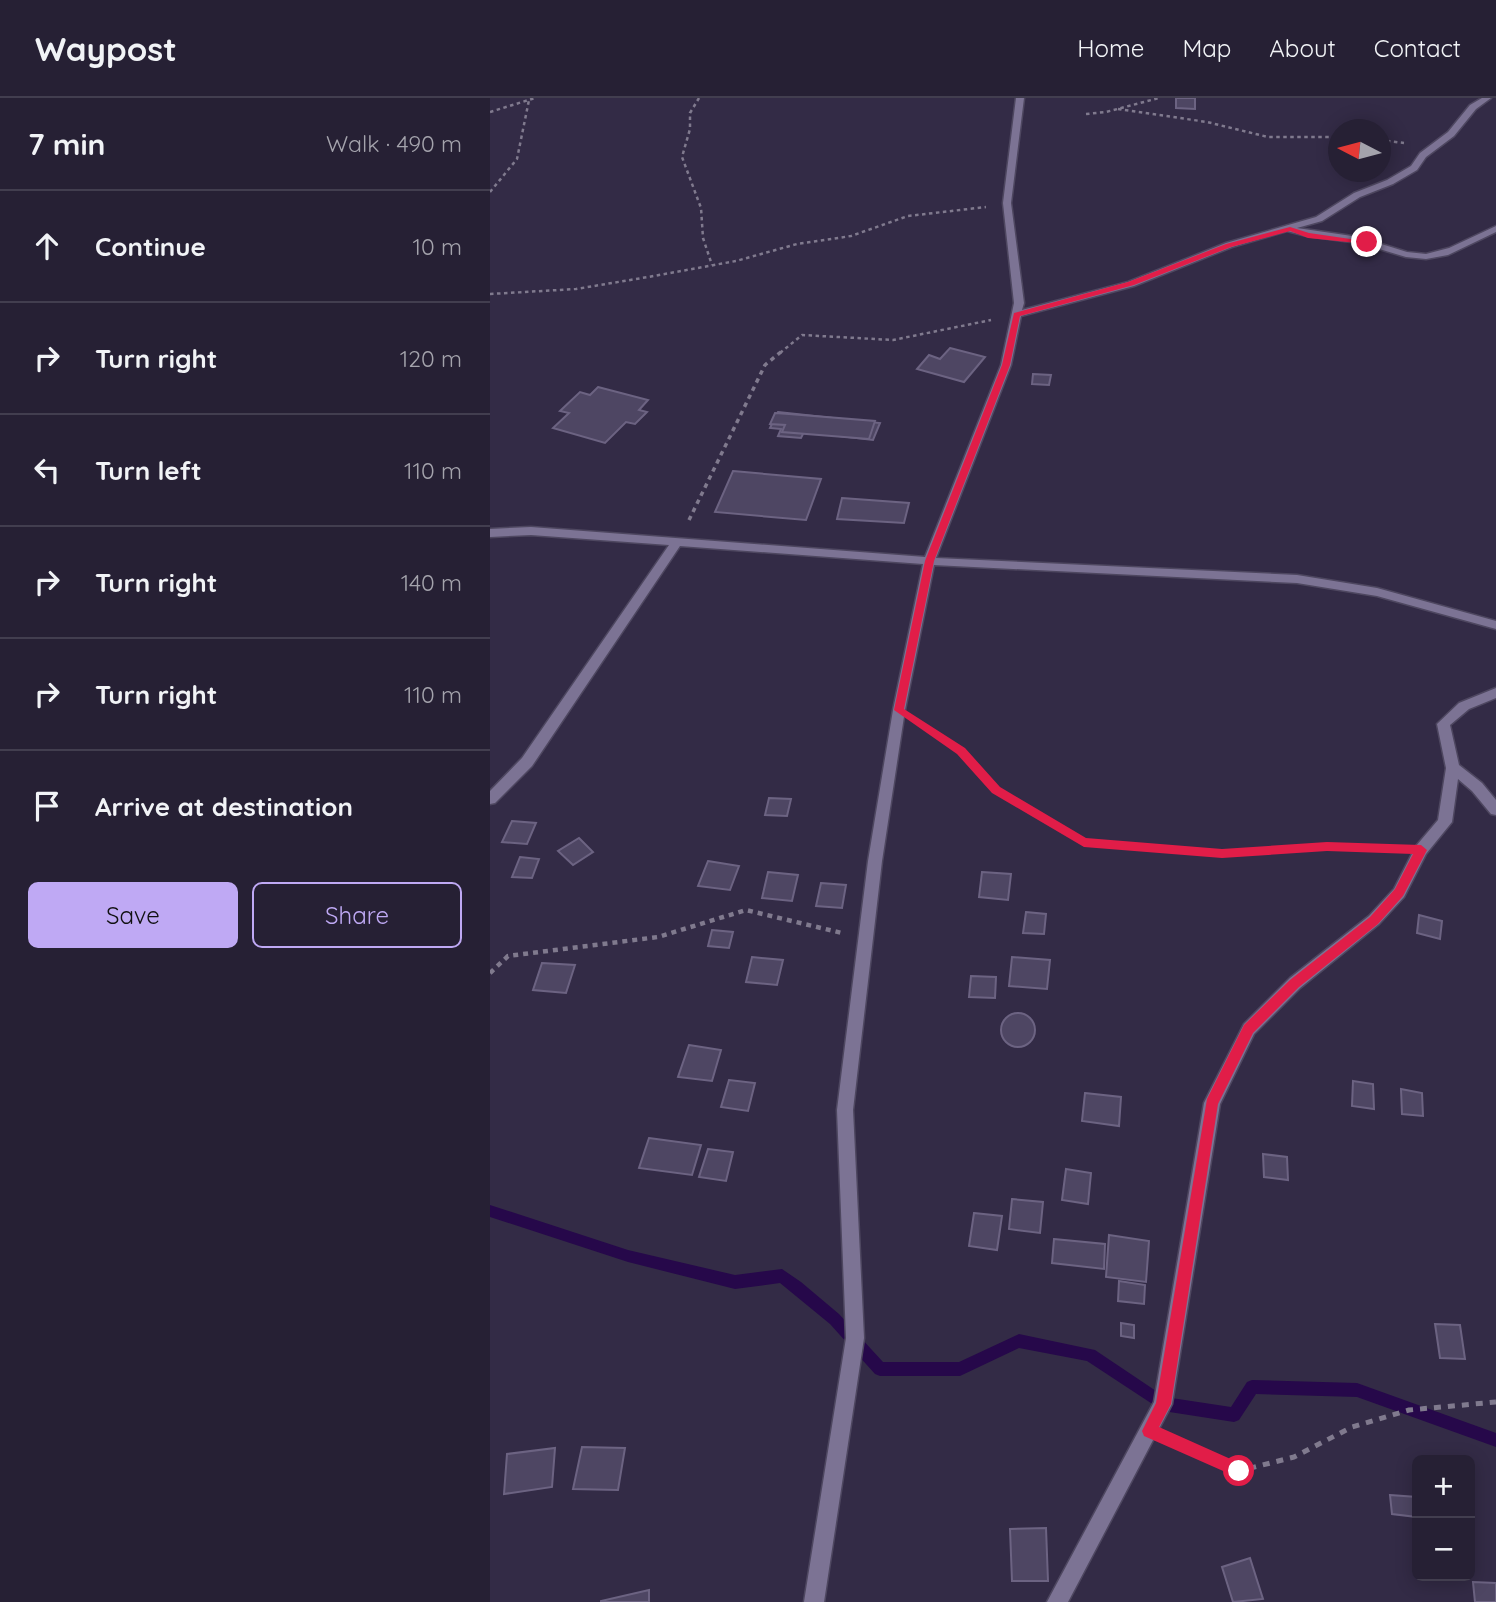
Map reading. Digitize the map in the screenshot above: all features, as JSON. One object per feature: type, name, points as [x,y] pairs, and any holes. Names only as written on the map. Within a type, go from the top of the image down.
[{"type":"street","points":[[814,1602],[855,1338],[845,1110],[875,861],[899,710],[929,561],[1006,365],[1017,314],[1019,303],[1007,203],[1020,98]]},
{"type":"street","points":[[1017,314],[1131,284],[1229,245],[1319,219],[1357,195],[1407,174],[1427,151],[1451,135],[1474,107],[1487,98]]},
{"type":"street","points":[[1290,229],[1320,237],[1357,239],[1402,254],[1425,256],[1442,253],[1496,229]]},
{"type":"street","points":[[490,533],[531,531],[929,561],[1297,579],[1377,592],[1496,625]]},
{"type":"street","points":[[490,799],[527,762],[677,542]]},
{"type":"street","points":[[1057,1602],[1163,1404],[1212,1104],[1249,1029],[1295,984],[1374,920],[1399,892],[1421,850],[1445,822],[1453,768],[1443,724],[1464,706],[1496,693]]},
{"type":"street","points":[[1453,768],[1477,787],[1496,810]]},
{"type":"path","points":[[490,111],[535,98]]},
{"type":"path","points":[[699,98],[690,113],[690,129],[682,157],[701,208],[703,238],[712,265]]},
{"type":"path","points":[[1086,114],[1159,98]]},
{"type":"path","points":[[490,192],[517,159],[529,100]]},
{"type":"path","points":[[1118,109],[1207,122],[1268,137],[1328,137]]},
{"type":"path","points":[[490,294],[576,289],[712,265],[797,244],[851,236],[908,216],[1007,203]]},
{"type":"path","points":[[677,542],[765,365],[802,335],[893,340],[1017,314]]},
{"type":"path","points":[[899,710],[961,751],[996,790],[1084,842],[1222,854],[1327,846],[1421,850]]},
{"type":"path","points":[[490,973],[508,956],[659,937],[746,910],[866,939]]},
{"type":"path","points":[[1149,1431],[1239,1471],[1294,1457],[1352,1427],[1409,1410],[1496,1402]]},
{"type":"building","points":[[1176,98],[1195,98],[1195,109],[1176,108]]},
{"type":"building","points":[[950,348],[985,357],[964,382],[917,369],[929,355],[940,359]]},
{"type":"building","points":[[1033,374],[1051,375],[1049,385],[1032,384]]},
{"type":"building","points":[[598,387],[648,400],[639,410],[647,412],[635,424],[626,422],[605,443],[553,428],[569,413],[560,411],[580,392],[590,395]]},
{"type":"building","points":[[778,412],[880,423],[873,440],[804,432],[801,438],[778,436],[781,429],[770,428]]},
{"type":"building","points":[[775,413],[875,421],[869,439],[782,432],[785,425],[770,424]]},
{"type":"building","points":[[733,471],[821,479],[806,520],[715,512]]},
{"type":"building","points":[[842,498],[909,503],[904,523],[837,519]]},
{"type":"building","points":[[769,798],[791,799],[787,816],[765,815]]},
{"type":"building","points":[[512,821],[536,823],[527,844],[502,842]]},
{"type":"building","points":[[579,838],[593,852],[573,865],[558,851]]},
{"type":"building","points":[[520,857],[539,859],[532,878],[512,877]]},
{"type":"building","points":[[708,861],[739,866],[730,890],[698,886]]},
{"type":"building","points":[[768,872],[798,875],[792,901],[762,898]]},
{"type":"building","points":[[982,872],[1011,874],[1008,900],[979,897]]},
{"type":"building","points":[[821,883],[846,885],[842,908],[816,906]]},
{"type":"building","points":[[1026,912],[1046,914],[1044,934],[1023,933]]},
{"type":"building","points":[[1419,915],[1442,921],[1440,939],[1417,933]]},
{"type":"building","points":[[712,930],[733,932],[729,948],[708,946]]},
{"type":"building","points":[[752,957],[783,960],[777,985],[746,982]]},
{"type":"building","points":[[1012,957],[1050,960],[1047,989],[1009,986]]},
{"type":"building","points":[[542,963],[575,965],[566,993],[533,990]]},
{"type":"building","points":[[971,976],[996,977],[995,998],[969,997]]},
{"type":"building","points":[[1018,1013],[1030,1018],[1035,1030],[1030,1042],[1018,1047],[1006,1042],[1001,1030],[1006,1018]]},
{"type":"building","points":[[689,1045],[721,1050],[712,1081],[678,1077]]},
{"type":"building","points":[[729,1080],[755,1083],[748,1111],[721,1107]]},
{"type":"building","points":[[1353,1081],[1373,1084],[1374,1109],[1352,1106]]},
{"type":"building","points":[[1401,1089],[1422,1093],[1423,1116],[1402,1114]]},
{"type":"building","points":[[1085,1093],[1121,1097],[1119,1126],[1082,1121]]},
{"type":"building","points":[[649,1138],[701,1145],[692,1175],[639,1168]]},
{"type":"building","points":[[708,1149],[733,1152],[726,1181],[699,1177]]},
{"type":"building","points":[[1263,1154],[1287,1157],[1288,1180],[1264,1177]]},
{"type":"building","points":[[1066,1169],[1091,1173],[1088,1204],[1062,1200]]},
{"type":"building","points":[[1012,1199],[1043,1202],[1040,1233],[1009,1229]]},
{"type":"building","points":[[974,1213],[1002,1216],[997,1250],[969,1246]]},
{"type":"building","points":[[1109,1235],[1149,1241],[1146,1282],[1106,1277]]},
{"type":"building","points":[[1054,1239],[1105,1244],[1104,1269],[1052,1263]]},
{"type":"building","points":[[1119,1281],[1145,1285],[1144,1304],[1118,1301]]},
{"type":"building","points":[[1121,1323],[1134,1325],[1134,1338],[1121,1336]]},
{"type":"building","points":[[1435,1324],[1460,1325],[1465,1359],[1440,1358]]},
{"type":"building","points":[[582,1447],[625,1448],[618,1490],[573,1489]]},
{"type":"building","points":[[555,1448],[552,1487],[504,1494],[507,1454]]},
{"type":"building","points":[[1390,1495],[1412,1497],[1412,1516],[1392,1514]]},
{"type":"building","points":[[1046,1528],[1048,1581],[1012,1581],[1010,1529]]},
{"type":"building","points":[[1250,1558],[1263,1599],[1233,1602],[1222,1567]]},
{"type":"building","points":[[1473,1582],[1496,1583],[1496,1602],[1475,1602]]},
{"type":"building","points":[[649,1590],[649,1602],[601,1602],[601,1601]]},
{"type":"waterway","points":[[490,1211],[628,1256],[735,1282],[782,1276],[834,1319],[880,1369],[960,1369],[1019,1341],[1090,1355],[1163,1404],[1234,1415],[1252,1387],[1357,1390],[1496,1440]]},
{"type":"route","points":[[1239,1471],[1149,1431],[1163,1404],[1212,1104],[1249,1029],[1295,984],[1374,920],[1399,892],[1421,850],[1327,846],[1222,854],[1084,842],[996,790],[961,751],[899,710],[929,561],[1006,365],[1017,314],[1131,284],[1229,245],[1290,229],[1308,235],[1367,242]]}]
